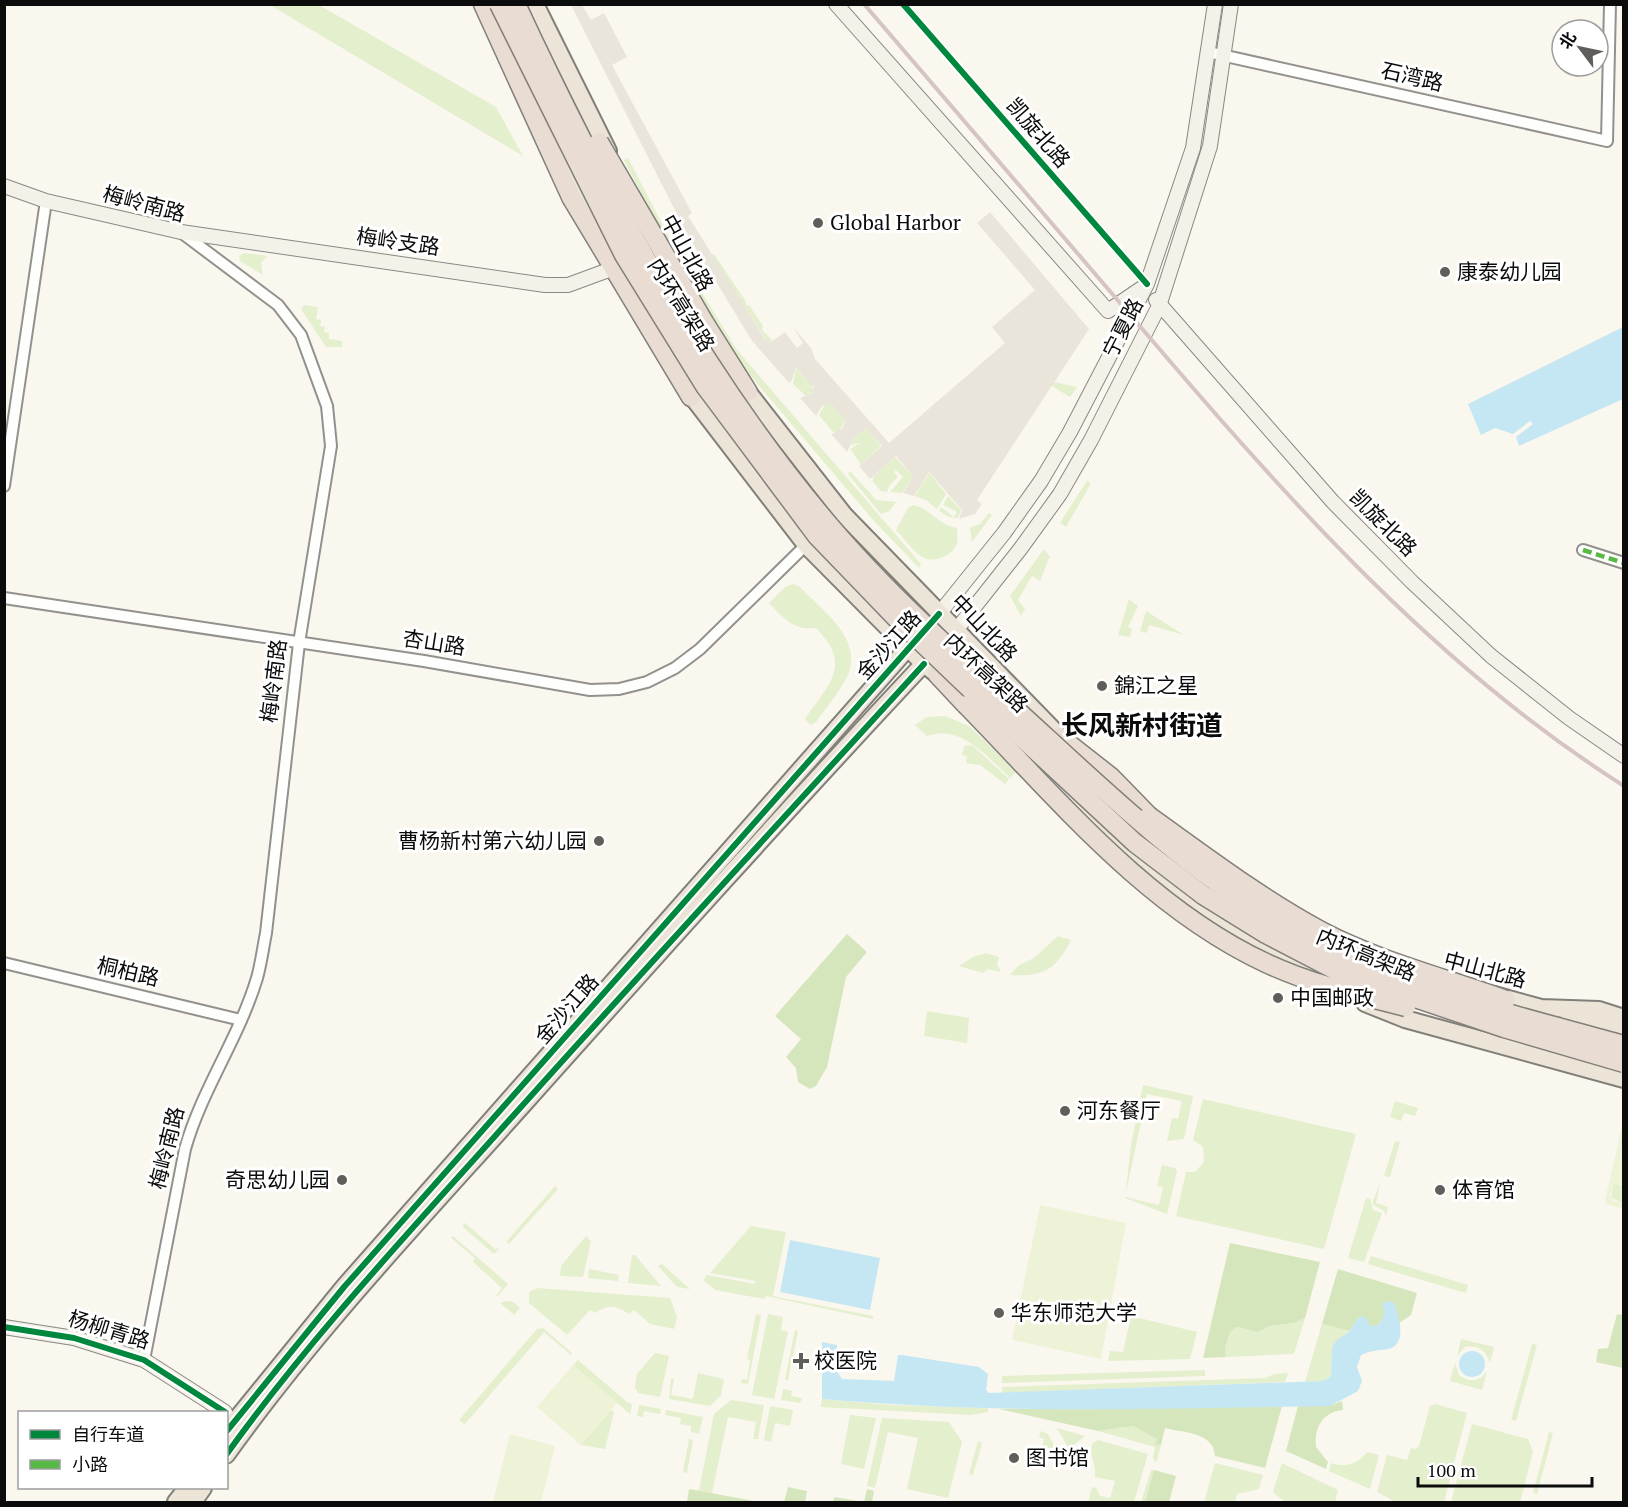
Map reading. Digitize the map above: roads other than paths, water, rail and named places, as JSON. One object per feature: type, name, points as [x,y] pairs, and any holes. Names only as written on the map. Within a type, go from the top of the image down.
[{"type":"highway","points":[[481,4],[571,197],[691,397]]},
{"type":"highway","name":"内环高架路","points":[[499,4],[624,255],[705,386],[758,460],[833,553],[904,626],[1135,843],[1203,895],[1266,934],[1341,973],[1465,1016],[1623,1065]]},
{"type":"highway","name":"内环高架路","points":[[516,4],[639,246],[718,376],[831,527],[906,606],[1145,829],[1213,880],[1275,921],[1347,957],[1412,982],[1508,1013],[1623,1045]]},
{"type":"highway","points":[[527,4],[603,150],[748,392]]},
{"type":"highway","points":[[930,669],[1107,850],[1156,891],[1214,933],[1266,963],[1326,987],[1416,1009],[1465,1016]]},
{"type":"highway","points":[[1060,737],[1111,777],[1149,816],[1276,906],[1323,932],[1373,953],[1623,1041]]},
{"type":"main road","points":[[481,4],[480,12],[566,201],[606,271],[691,397],[806,545],[930,669],[982,708],[1130,857],[1261,945],[1328,977],[1623,1065]]},
{"type":"main road","points":[[488,4],[627,280],[681,364],[691,397]]},
{"type":"main road","name":"中山北路","points":[[535,4],[666,264],[698,319],[748,392],[844,514],[939,614],[957,629],[1060,737],[1147,823],[1260,903],[1307,931],[1418,975],[1540,1008],[1599,1010],[1623,1018]]},
{"type":"main road","name":"金沙江路","points":[[228,1444],[232,1421],[344,1287],[939,614]]},
{"type":"main road","name":"金沙江路","points":[[232,1421],[355,1294],[706,899],[930,669],[957,629]]},
{"type":"main road","points":[[1209,912],[1240,950],[1309,984],[1405,1019],[1623,1078]]},
{"type":"main road","points":[[1540,1008],[1623,1031]]},
{"type":"main road","points":[[177,1503],[186,1489]]},
{"type":"main road","points":[[193,1503],[203,1489]]},
{"type":"street","points":[[836,4],[1108,310],[1147,284]]},
{"type":"street","name":"宁夏路","points":[[939,614],[1004,533],[1041,481],[1070,432],[1147,284],[1193,148],[1215,4]]},
{"type":"street","name":"宁夏路","points":[[957,629],[1060,494],[1091,440],[1159,306],[1210,146],[1231,4]]},
{"type":"street","name":"石湾路","points":[[1208,52],[1607,141],[1610,4]]},
{"type":"street","name":"梅岭南路","points":[[4,186],[46,201],[182,232],[278,305],[301,335],[327,406],[331,446],[299,643],[266,933],[257,978],[242,1020],[194,1115],[185,1149],[144,1360]]},
{"type":"street","points":[[4,486],[46,201]]},
{"type":"street","name":"梅岭支路","points":[[182,232],[546,285],[568,285],[606,271]]},
{"type":"street","name":"凯旋北路","points":[[1147,284],[1159,306],[1333,502],[1412,582],[1491,656],[1569,718],[1623,756]]},
{"type":"street","name":"杏山路","points":[[4,598],[435,663],[590,690],[619,690],[646,682],[675,668],[700,649],[806,545]]},
{"type":"street","points":[[1583,550],[1623,563]]},
{"type":"street","name":"桐柏路","points":[[4,963],[242,1020]]},
{"type":"street","name":"杨柳青路","points":[[4,1327],[74,1338],[144,1360],[218,1411]]},
{"type":"water","points":[[1623,327],[1623,399],[1519,446],[1516,437],[1533,424],[1530,421],[1513,434],[1495,428],[1481,435],[1468,404]]},
{"type":"water","points":[[790,1240],[880,1258],[870,1310],[780,1292]]},
{"type":"water","points":[[1388,1301],[1394,1303],[1398,1315],[1400,1336],[1398,1342],[1388,1349],[1361,1355],[1357,1367],[1362,1381],[1358,1391],[1330,1406],[1012,1409],[822,1399],[822,1342],[837,1345],[836,1370],[842,1379],[894,1381],[898,1355],[902,1355],[979,1367],[988,1374],[986,1390],[989,1393],[1323,1381],[1331,1376],[1332,1347],[1337,1340],[1350,1331],[1358,1318],[1363,1316],[1370,1326],[1377,1326],[1384,1315],[1382,1304]]},
{"type":"water","points":[[1472,1351],[1481,1355],[1485,1364],[1481,1373],[1472,1377],[1463,1373],[1459,1364],[1463,1355]]},
{"type":"railway","points":[[864,4],[1204,400],[1313,522],[1370,580],[1491,690],[1556,740],[1624,786]]},
{"type":"place","name":"Global Harbor","points":[[818,223]]},
{"type":"place","name":"康泰幼儿园","points":[[1445,272]]},
{"type":"place","name":"錦江之星","points":[[1102,686]]},
{"type":"place","name":"曹杨新村第六幼儿园","points":[[599,841]]},
{"type":"place","name":"中国邮政","points":[[1278,998]]},
{"type":"place","name":"河东餐厅","points":[[1065,1111]]},
{"type":"place","name":"奇思幼儿园","points":[[342,1180]]},
{"type":"place","name":"体育馆","points":[[1440,1190]]},
{"type":"place","name":"华东师范大学","points":[[999,1313]]},
{"type":"place","name":"校医院","points":[[801,1361]]},
{"type":"place","name":"图书馆","points":[[1014,1458]]},
{"type":"district","name":"长风新村街道","points":[[1142,726]]}]
